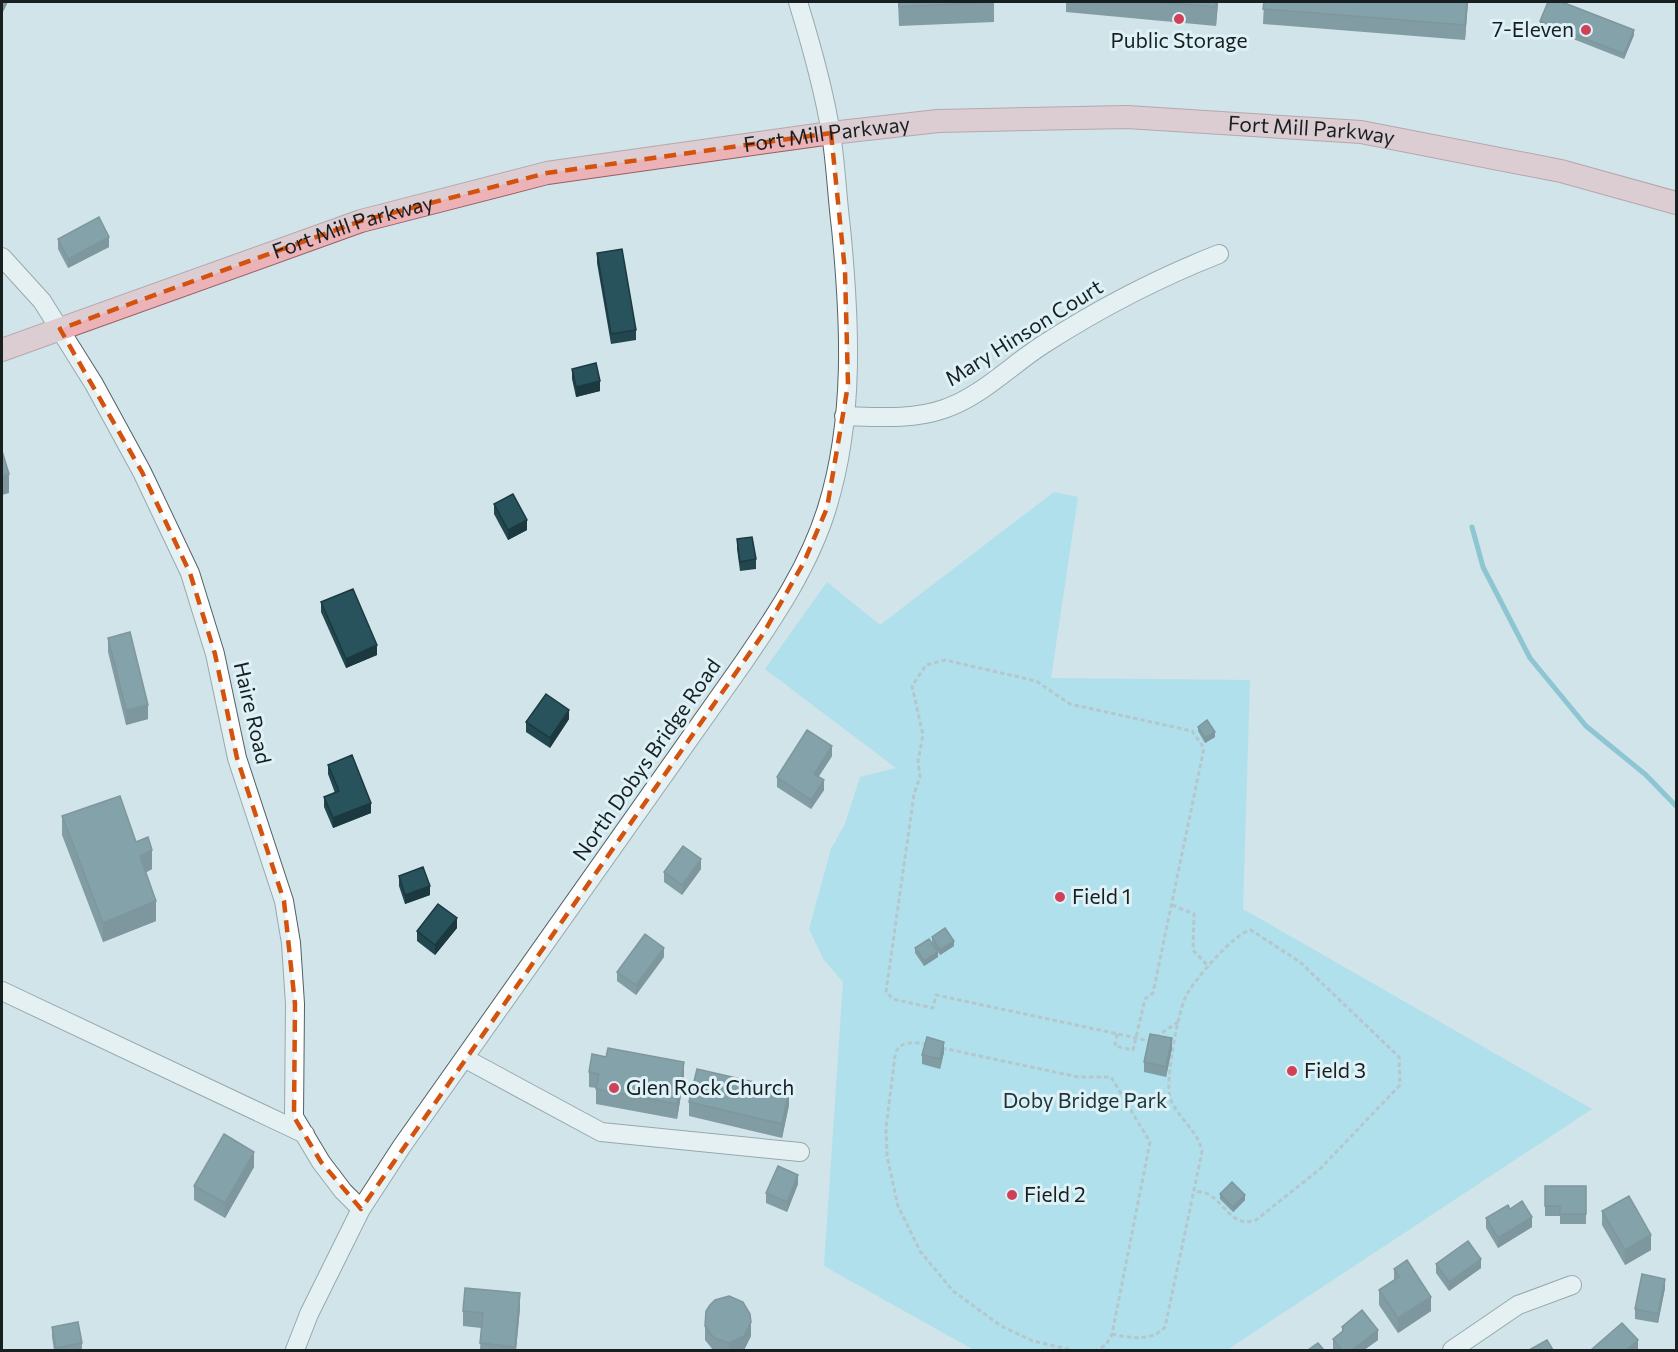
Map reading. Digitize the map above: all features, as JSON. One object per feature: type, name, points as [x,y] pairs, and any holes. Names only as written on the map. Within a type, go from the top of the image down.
[{"type":"main road","name":"Fort Mill Parkway","points":[[2,350],[361,221],[547,173],[831,133],[938,121],[1127,117],[1360,132],[1561,171],[1677,203]]},
{"type":"street","name":"North Dobys Bridge Road","points":[[295,1350],[309,1314],[361,1209],[464,1058],[743,663],[784,599],[812,545],[827,508],[835,475],[848,385],[847,322],[831,133],[798,2]]},
{"type":"street","name":"Mary Hinson Court","points":[[844,416],[917,415],[961,402],[1060,333],[1147,284],[1219,254]]},
{"type":"street","name":"Haire Road","points":[[2,256],[42,301],[94,384],[142,471],[190,573],[215,654],[237,758],[284,901],[291,943],[295,1004],[294,1118],[343,1191],[361,1209]]},
{"type":"street","points":[[2,992],[305,1134]]},
{"type":"street","points":[[464,1058],[601,1132],[800,1152]]},
{"type":"street","points":[[1452,1350],[1518,1305],[1572,1285]]},
{"type":"path","points":[[1117,1034],[1115,1046],[1127,1051],[1133,1050],[1137,1038],[1145,999],[1153,993],[1204,748],[1192,731],[1070,704],[1036,681],[938,660],[920,670],[912,686],[923,726],[918,761],[920,777],[914,794],[886,992],[893,999],[933,1008],[936,995],[1137,1038],[1148,1041],[1156,1042]]},
{"type":"path","points":[[1172,904],[1194,914],[1193,950],[1209,968]]},
{"type":"path","points":[[1112,1334],[1125,1337],[1152,1336],[1165,1327],[1202,1148],[1169,1095],[1168,1083],[1180,1021],[1187,994],[1233,938],[1246,931],[1257,931],[1300,962],[1399,1057],[1401,1084],[1320,1169],[1256,1220],[1251,1222],[1238,1220],[1209,1194],[1194,1191]]},
{"type":"path","points":[[1148,1041],[1180,1021]]},
{"type":"path","points":[[927,1044],[903,1044],[895,1056],[886,1128],[889,1173],[898,1206],[932,1267],[967,1303],[1016,1334],[1072,1350]]},
{"type":"path","points":[[1166,1045],[1175,1047]]},
{"type":"path","points":[[939,1047],[1078,1077],[1111,1077],[1150,1142],[1112,1334],[1106,1345],[1097,1350]]},
{"type":"highlighted area","points":[[831,133],[845,271],[848,385],[827,508],[804,562],[763,634],[361,1209],[321,1162],[294,1117],[295,1004],[284,901],[237,758],[215,654],[190,573],[142,472],[60,329],[361,221],[547,173]]},
{"type":"green space","name":"Doby Bridge Park","points":[[1054,492],[1078,497],[1051,678],[1250,680],[1243,909],[1592,1109],[1227,1350],[974,1350],[824,1266],[843,982],[824,960],[809,929],[831,849],[845,824],[860,777],[896,768],[765,669],[827,582],[880,625]]},
{"type":"building","points":[[899,2],[994,2],[899,7]]},
{"type":"building","points":[[1158,2],[1216,2],[1216,7]]},
{"type":"building","points":[[1264,2],[1467,2],[1465,25],[1263,9]]},
{"type":"building","points":[[1548,2],[1562,2],[1634,30],[1624,54],[1540,21]]},
{"type":"building","points":[[99,217],[109,237],[68,259],[58,239]]},
{"type":"building","points":[[622,249],[636,330],[611,334],[597,253]]},
{"type":"building","points":[[596,363],[600,381],[576,387],[572,369]]},
{"type":"building","points":[[2,451],[9,474],[2,476]]},
{"type":"building","points":[[513,494],[527,520],[508,530],[494,504]]},
{"type":"building","points":[[752,537],[756,559],[740,562],[737,539]]},
{"type":"building","points":[[353,589],[377,645],[346,659],[321,602]]},
{"type":"building","points":[[130,632],[148,705],[126,710],[108,638]]},
{"type":"building","points":[[546,694],[569,710],[550,738],[526,722]]},
{"type":"building","points":[[1207,720],[1215,732],[1205,738],[1198,727]]},
{"type":"building","points":[[807,730],[832,746],[814,774],[824,780],[811,800],[777,777]]},
{"type":"building","points":[[352,755],[371,803],[333,818],[324,797],[339,791],[328,765]]},
{"type":"building","points":[[120,796],[136,842],[148,837],[152,850],[140,856],[156,901],[103,923],[62,816]]},
{"type":"building","points":[[683,846],[701,859],[682,885],[664,872]]},
{"type":"building","points":[[423,867],[430,886],[405,895],[399,876]]},
{"type":"building","points":[[438,904],[457,918],[435,945],[417,931]]},
{"type":"building","points":[[945,928],[954,941],[940,950],[932,937]]},
{"type":"building","points":[[645,934],[664,948],[636,985],[617,972]]},
{"type":"building","points":[[929,939],[938,952],[924,961],[915,948]]},
{"type":"building","points":[[1150,1034],[1172,1038],[1166,1067],[1144,1062]]},
{"type":"building","points":[[927,1037],[944,1042],[940,1059],[922,1055]]},
{"type":"building","points":[[608,1048],[684,1062],[677,1104],[596,1089],[599,1074],[589,1072],[592,1054],[606,1057]]},
{"type":"building","points":[[697,1069],[789,1090],[782,1124],[689,1102]]},
{"type":"building","points":[[224,1134],[254,1152],[225,1203],[194,1186]]},
{"type":"building","points":[[778,1166],[798,1175],[787,1202],[766,1193]]},
{"type":"building","points":[[1232,1182],[1245,1195],[1233,1207],[1220,1194]]},
{"type":"building","points":[[1545,1186],[1586,1186],[1586,1214],[1560,1214],[1560,1206],[1545,1206]]},
{"type":"building","points":[[1629,1196],[1651,1235],[1625,1250],[1602,1211]]},
{"type":"building","points":[[1522,1201],[1532,1217],[1498,1238],[1486,1218],[1508,1205],[1510,1209]]},
{"type":"building","points":[[1468,1241],[1481,1259],[1449,1282],[1436,1264]]},
{"type":"building","points":[[1407,1260],[1431,1297],[1398,1318],[1379,1290],[1399,1277],[1394,1269]]},
{"type":"building","points":[[1642,1274],[1665,1279],[1658,1314],[1635,1309]]},
{"type":"building","points":[[465,1288],[520,1293],[515,1347],[480,1343],[483,1313],[463,1311]]},
{"type":"building","points":[[729,1296],[743,1302],[750,1314],[751,1322],[744,1336],[729,1343],[714,1338],[705,1326],[706,1311],[710,1305],[715,1300]]},
{"type":"building","points":[[1362,1310],[1378,1330],[1352,1350],[1342,1350],[1333,1339],[1344,1330],[1342,1327]]},
{"type":"building","points":[[78,1322],[82,1343],[56,1348],[52,1327]]},
{"type":"building","points":[[1622,1323],[1638,1340],[1626,1350],[1591,1350]]},
{"type":"building","points":[[1547,1340],[1553,1350],[1529,1350]]},
{"type":"building","points":[[1318,1343],[1324,1350],[1308,1350]]},
{"type":"waterway","points":[[1472,527],[1483,567],[1530,658],[1586,726],[1646,775],[1676,806]]},
{"type":"place","name":"Public Storage","points":[[1179,19]]},
{"type":"place","name":"7-Eleven","points":[[1586,30]]},
{"type":"place","name":"Field 1","points":[[1060,897]]},
{"type":"place","name":"Field 3","points":[[1292,1071]]},
{"type":"place","name":"Glen Rock Church","points":[[614,1088]]},
{"type":"place","name":"Field 2","points":[[1012,1195]]}]
